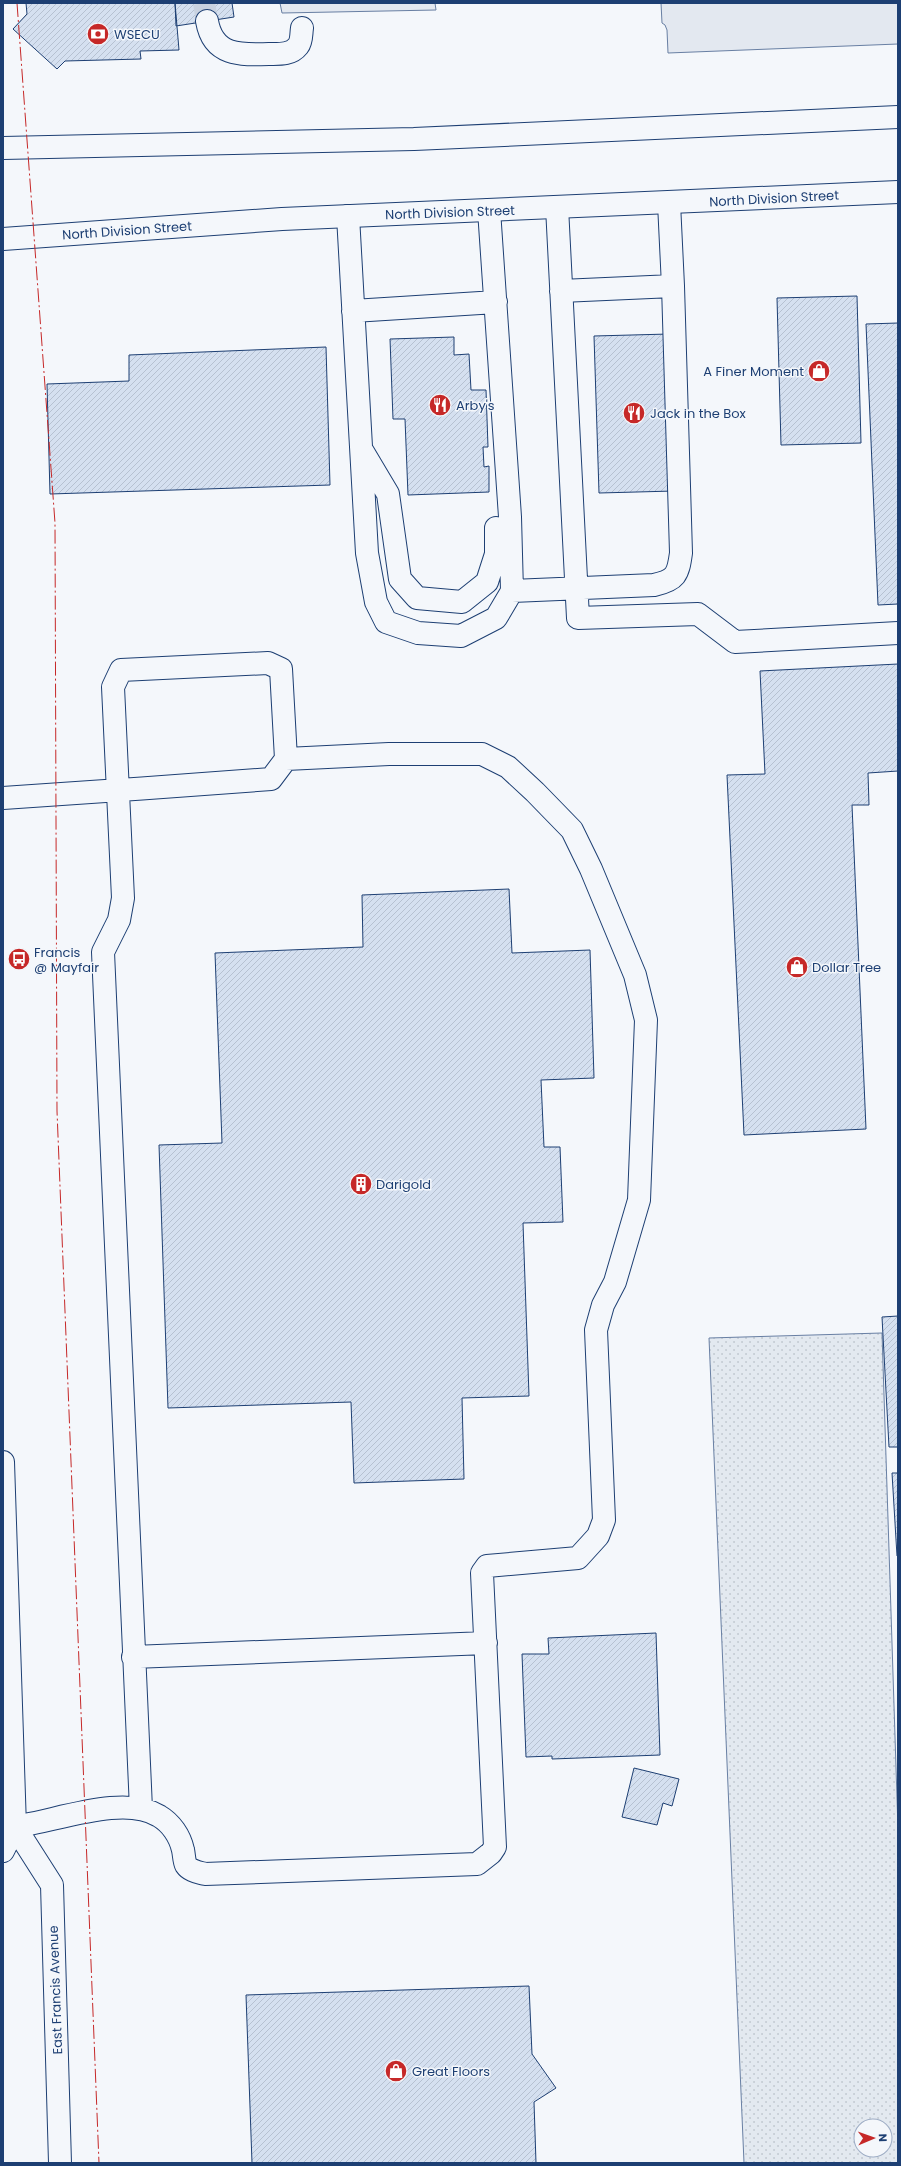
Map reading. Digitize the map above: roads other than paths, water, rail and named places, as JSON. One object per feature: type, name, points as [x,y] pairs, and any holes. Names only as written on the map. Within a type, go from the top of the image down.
[{"type":"main road","points":[[207,21],[212,39],[229,51],[242,55],[287,53],[298,46],[302,28]]},
{"type":"main road","points":[[3,148],[414,139],[898,117]]},
{"type":"main road","name":"North Division Street","points":[[3,239],[274,219],[669,203],[896,191]]},
{"type":"main road","points":[[512,591],[576,590],[654,586],[668,582],[678,572],[681,553],[669,203]]},
{"type":"main road","points":[[556,207],[578,618],[698,614],[736,642],[898,633]]},
{"type":"main road","points":[[348,216],[367,553],[376,602],[386,622],[418,633],[461,636],[496,618],[512,591],[502,389],[489,210]]},
{"type":"main road","points":[[561,291],[673,286]]},
{"type":"main road","points":[[353,311],[496,302]]},
{"type":"main road","points":[[361,449],[388,494],[400,579],[417,598],[462,602],[487,582],[496,554],[493,440],[502,389]]},
{"type":"main road","points":[[3,798],[117,790],[271,779],[286,759],[282,669],[268,663],[121,670],[114,688],[117,790],[122,909],[119,920],[103,952],[140,1809]]},
{"type":"main road","points":[[9,1828],[80,1812],[121,1808],[140,1809],[158,1815],[168,1822],[181,1842],[186,1865],[194,1872],[199,1873],[477,1864],[492,1853],[496,1847],[482,1573],[488,1566],[578,1558],[598,1536],[604,1520],[596,1330],[603,1305],[615,1282],[639,1200],[646,1020],[635,976],[591,869],[572,830],[508,767],[482,754],[389,754],[286,759]]},
{"type":"main road","points":[[3,1462],[9,1828],[3,1851]]},
{"type":"main road","points":[[133,1657],[486,1644]]},
{"type":"main road","name":"East Francis Avenue","points":[[9,1828],[52,1885],[60,2163]]},
{"type":"tunnel","points":[[204,3],[207,21]]},
{"type":"place","name":"WSECU","points":[[98,34]]},
{"type":"place","name":"A Finer Moment","points":[[819,371]]},
{"type":"place","name":"Arby's","points":[[440,405]]},
{"type":"place","name":"Jack in the Box","points":[[634,413]]},
{"type":"place","name":"Francis @ Mayfair","points":[[19,959]]},
{"type":"place","name":"Dollar Tree","points":[[797,967]]},
{"type":"place","name":"Darigold","points":[[361,1184]]},
{"type":"place","name":"Great Floors","points":[[396,2071]]}]
